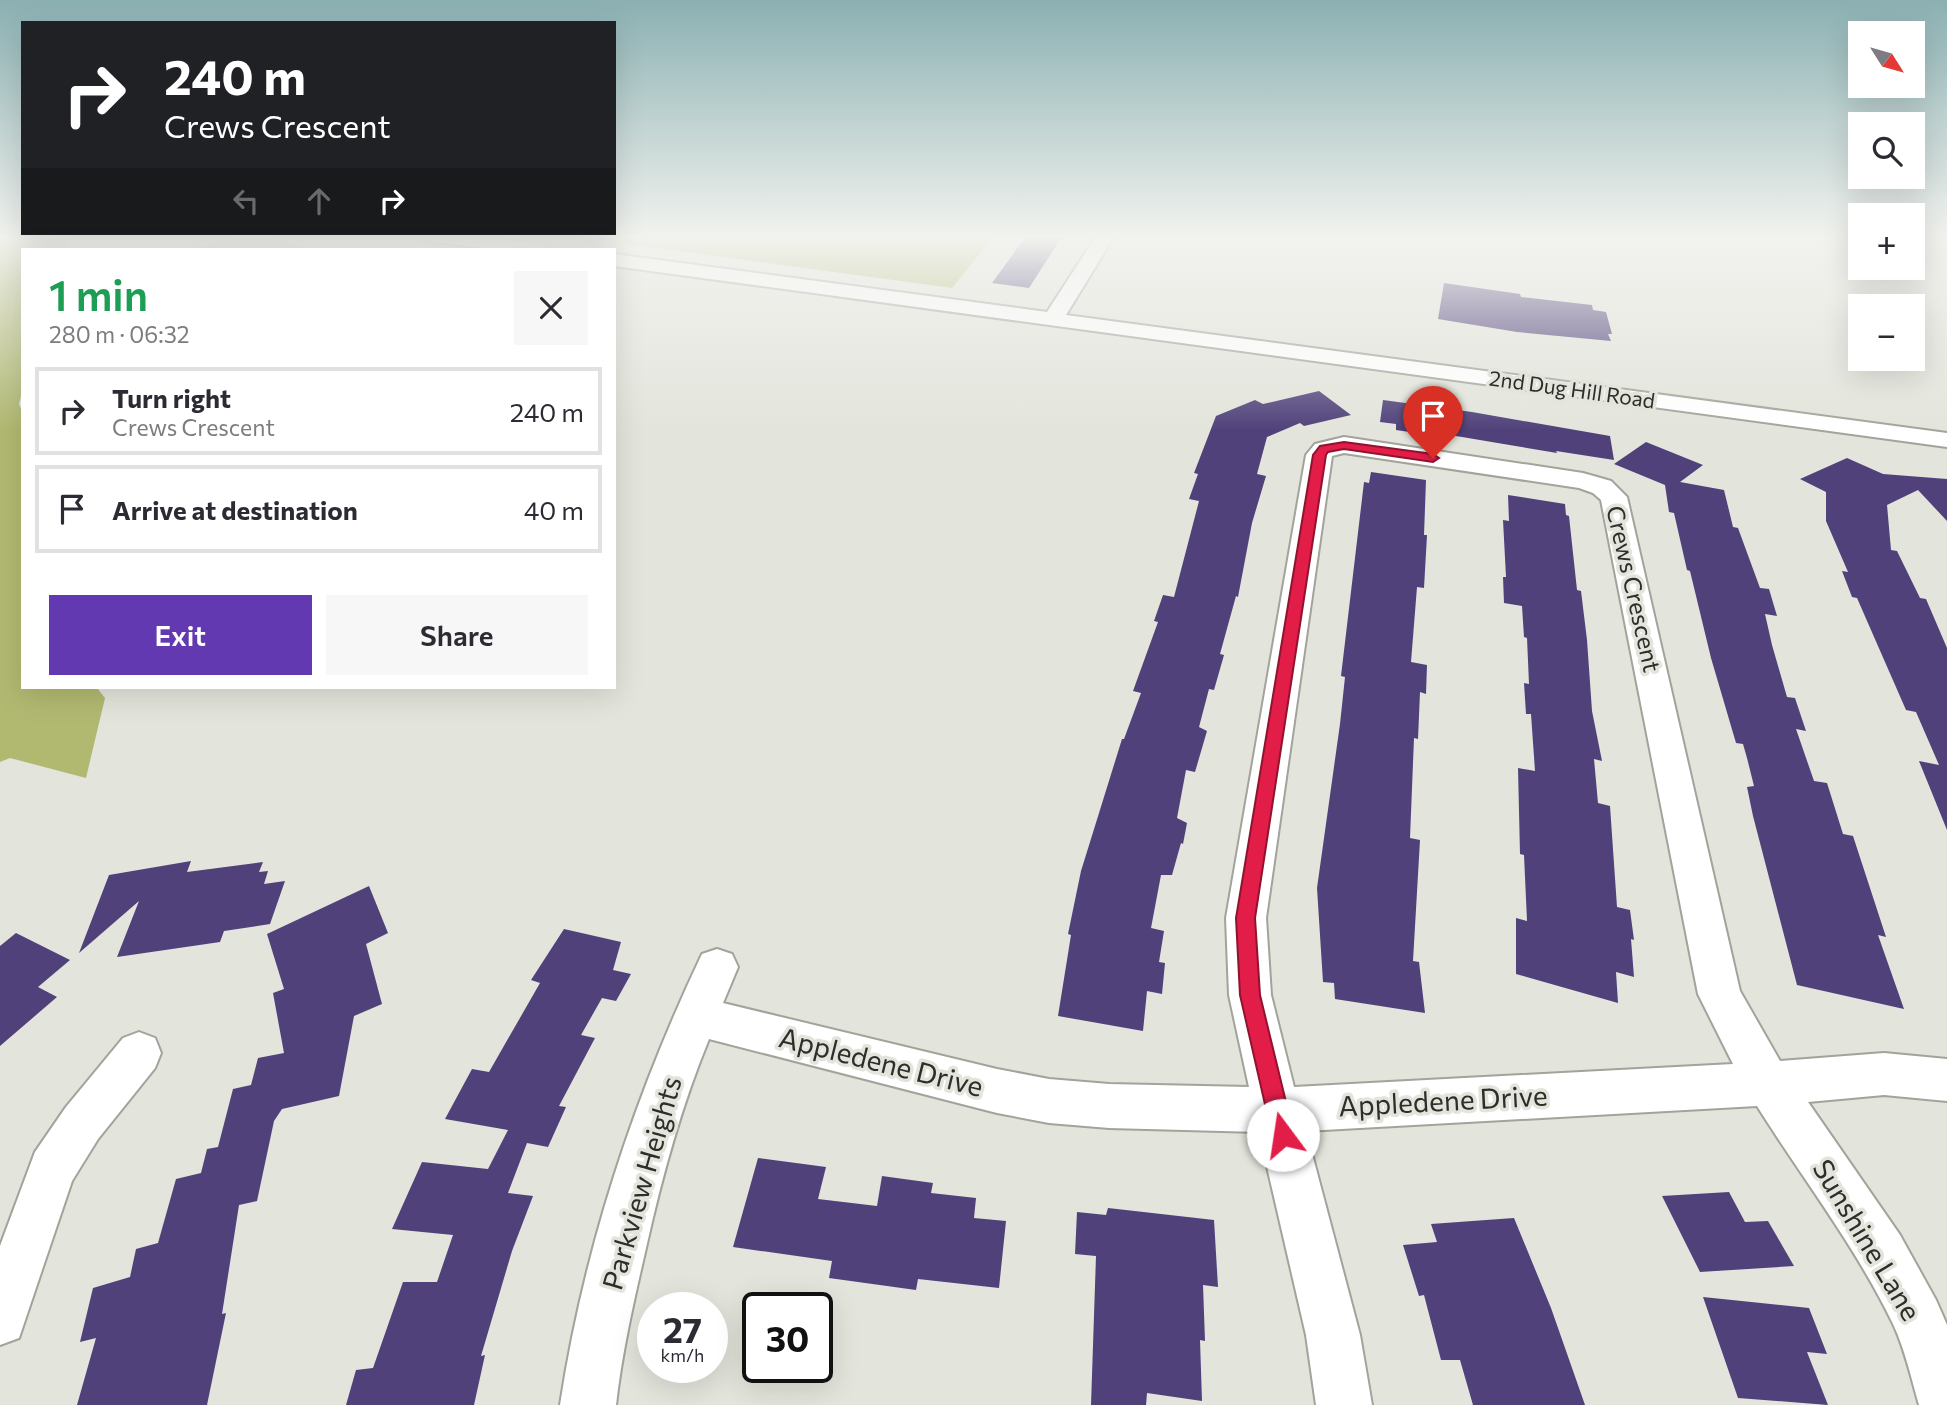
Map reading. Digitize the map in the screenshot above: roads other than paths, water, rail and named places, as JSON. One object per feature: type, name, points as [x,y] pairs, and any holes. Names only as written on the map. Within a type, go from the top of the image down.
[{"type":"street","name":"2nd Dug Hill Road","points":[[916,301],[1947,440]]},
{"type":"street","points":[[1053,319],[1065,301]]},
{"type":"street","name":"Crews Crescent","points":[[1277,1110],[1250,995],[1246,918],[1320,455],[1324,449],[1333,446],[1357,447],[1583,481],[1602,487],[1614,497],[1718,994],[1737,1035],[1768,1084]]},
{"type":"street","name":"Parkview Heights","points":[[587,1405],[596,1347],[643,1157],[666,1087],[717,967]]},
{"type":"street","name":"Appledene Drive","points":[[697,1016],[997,1091],[1049,1101],[1109,1106],[1277,1110],[1768,1084],[1884,1074],[1947,1080]]},
{"type":"street","points":[[0,1318],[52,1169],[82,1123],[139,1053]]},
{"type":"street","name":"Sunshine Lane","points":[[1768,1084],[1855,1211],[1905,1292],[1934,1362],[1947,1405]]},
{"type":"street","points":[[1277,1110],[1333,1335],[1344,1405]]}]
